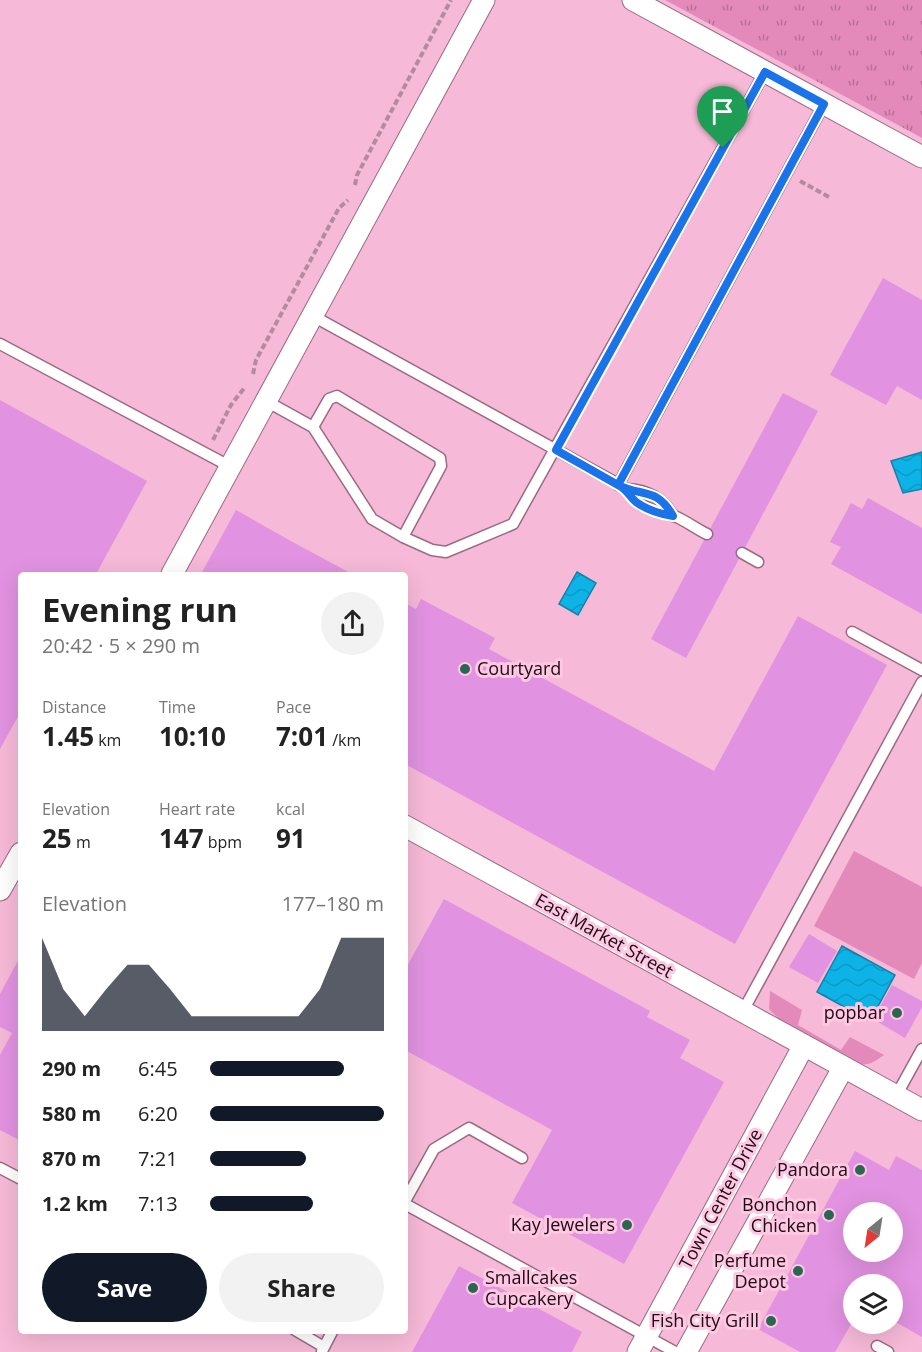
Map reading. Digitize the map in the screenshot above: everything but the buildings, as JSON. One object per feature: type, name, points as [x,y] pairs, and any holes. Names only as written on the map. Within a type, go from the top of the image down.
[{"type":"street","points":[[173,572],[484,0]]},
{"type":"street","points":[[633,0],[922,157]]},
{"type":"street","name":"East Market Street","points":[[408,828],[922,1110]]},
{"type":"street","points":[[2,880],[18,857]]},
{"type":"street","name":"Town Center Drive","points":[[642,1344],[804,1045]]},
{"type":"street","points":[[686,1352],[843,1068]]},
{"type":"lane","points":[[267,401],[313,426],[372,519],[403,537],[432,550],[446,552],[513,524],[765,72]]},
{"type":"lane","points":[[622,487],[824,104]]},
{"type":"lane","points":[[313,316],[622,487],[640,490],[666,502],[673,516],[707,534]]},
{"type":"lane","points":[[0,344],[231,467]]},
{"type":"lane","points":[[313,426],[329,399],[337,396],[440,458],[441,466],[403,537]]},
{"type":"lane","points":[[742,553],[758,562]]},
{"type":"lane","points":[[852,632],[922,670]]},
{"type":"lane","points":[[743,1011],[922,681]]},
{"type":"lane","points":[[896,1096],[922,1049]]},
{"type":"lane","points":[[408,1197],[434,1149],[469,1128],[522,1158]]},
{"type":"lane","points":[[0,1168],[18,1177]]},
{"type":"lane","points":[[408,1204],[642,1344],[675,1352]]},
{"type":"lane","points":[[300,1334],[323,1349],[331,1334]]},
{"type":"lane","points":[[877,1346],[888,1352]]},
{"type":"path","points":[[205,454],[231,405],[252,382],[256,360],[339,208],[354,196],[357,175],[451,0]]},
{"type":"path","points":[[787,174],[829,196]]},
{"type":"shaded area","points":[[0,0],[665,0],[922,138],[922,1352],[0,1352]]},
{"type":"green space","points":[[665,0],[922,0],[922,138]]},
{"type":"green space","points":[[854,851],[922,887],[922,963],[914,979],[814,926]]},
{"type":"green space","points":[[770,991],[802,1010],[798,1025],[841,1050],[850,1037],[884,1055],[874,1062],[857,1064],[830,1054],[801,1036],[769,1009]]},
{"type":"water","points":[[922,452],[922,489],[903,493],[891,461]]},
{"type":"water","points":[[577,572],[596,583],[578,615],[559,604]]},
{"type":"water","points":[[842,946],[895,975],[870,1021],[817,992]]},
{"type":"place","name":"Courtyard","points":[[465,669]]},
{"type":"place","name":"popbar","points":[[897,1013]]},
{"type":"place","name":"Pandora","points":[[860,1170]]},
{"type":"place","name":"Bonchon Chicken","points":[[829,1215]]},
{"type":"place","name":"Kay Jewelers","points":[[627,1225]]},
{"type":"place","name":"Perfume Depot","points":[[798,1271]]},
{"type":"place","name":"Smallcakes Cupcakery","points":[[473,1288]]},
{"type":"place","name":"Fish City Grill","points":[[771,1321]]},
{"type":"route","points":[[723,148],[556,450],[618,485],[627,489],[634,501],[658,514],[673,516],[666,502],[640,490],[627,489],[618,485],[824,104],[765,72],[723,148]]}]
